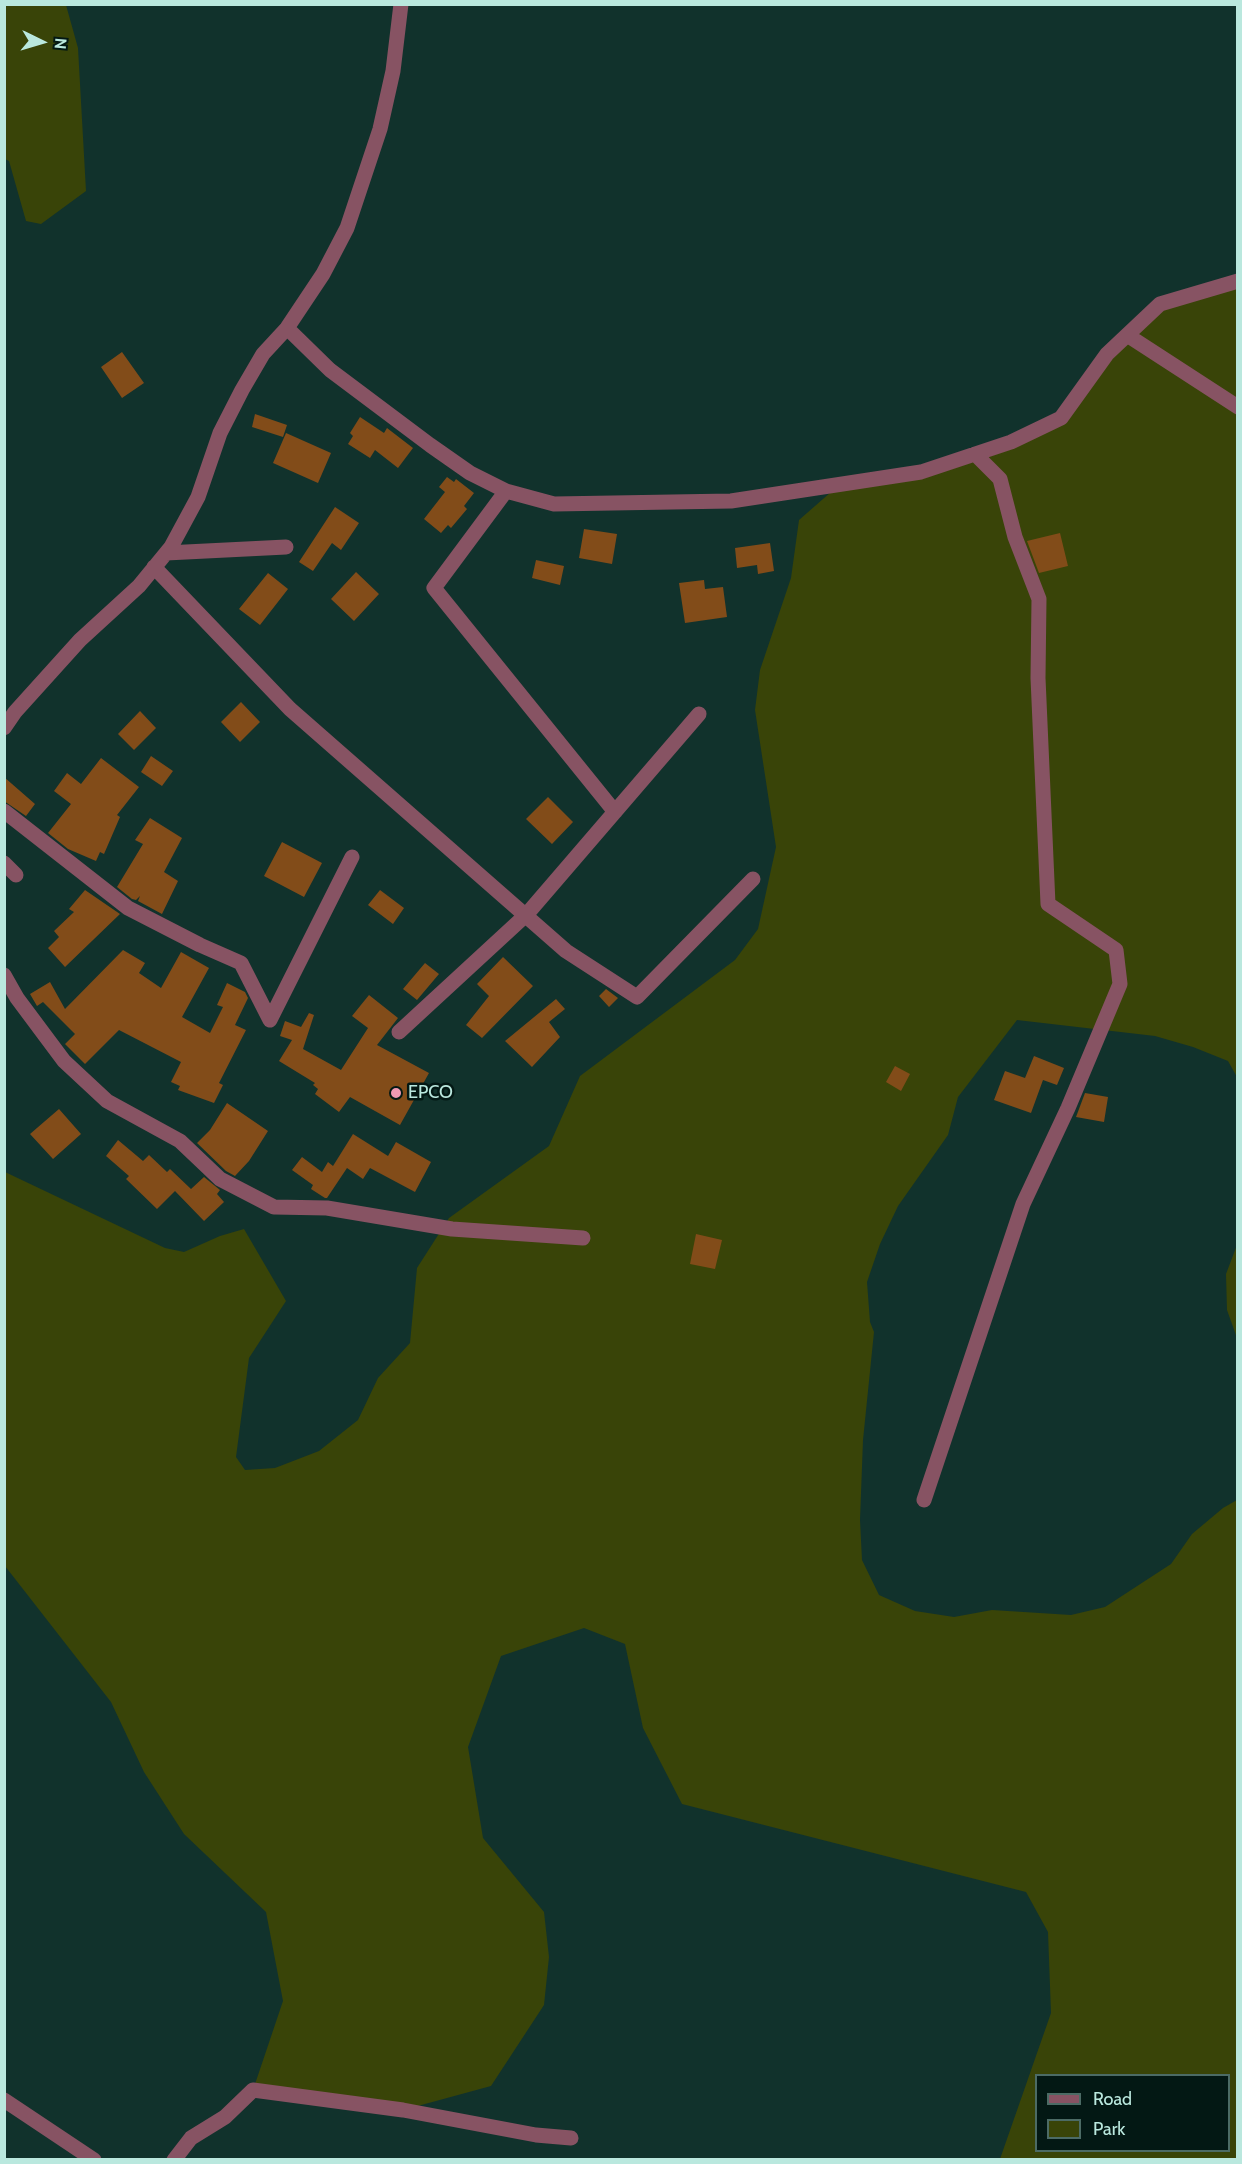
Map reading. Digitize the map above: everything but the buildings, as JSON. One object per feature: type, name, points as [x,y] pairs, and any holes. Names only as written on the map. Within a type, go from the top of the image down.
[{"type":"street","points":[[6,723],[80,640],[139,586],[166,553],[198,497],[220,433],[242,390],[263,354],[287,328],[323,274],[347,228],[380,129],[393,70],[401,4]]},
{"type":"street","points":[[287,328],[330,370],[430,445],[470,473],[506,491],[554,504],[731,501],[921,471],[1011,442],[1061,418],[1107,354],[1160,304],[1238,281]]},
{"type":"street","points":[[1127,335],[1238,407]]},
{"type":"street","points":[[924,1500],[1023,1204],[1120,984],[1116,950],[1048,904],[1038,678],[1039,599],[1015,537],[1000,479],[975,454]]},
{"type":"street","points":[[506,491],[434,588],[615,812]]},
{"type":"street","points":[[166,553],[286,546]]},
{"type":"street","points":[[154,567],[290,709],[566,951],[637,997],[753,879]]},
{"type":"street","points":[[399,1032],[527,915],[699,714]]},
{"type":"street","points":[[4,812],[128,908],[241,963],[270,1020],[352,857]]},
{"type":"street","points":[[4,863],[16,875]]},
{"type":"street","points":[[4,975],[17,998],[64,1061],[107,1101],[180,1141],[220,1179],[274,1207],[327,1208],[452,1229],[583,1238]]},
{"type":"street","points":[[174,2160],[191,2138],[225,2117],[253,2090],[403,2110],[536,2135],[571,2138]]},
{"type":"street","points":[[4,2100],[94,2160]]},
{"type":"green space","points":[[5,4],[66,5],[78,48],[86,191],[41,224],[26,221],[9,161],[5,159]]},
{"type":"green space","points":[[1237,281],[1237,1077],[1228,1061],[1193,1047],[1155,1036],[1017,1020],[958,1097],[948,1135],[898,1206],[880,1244],[867,1282],[870,1322],[874,1332],[863,1440],[860,1520],[862,1560],[879,1595],[915,1611],[954,1617],[992,1610],[1071,1615],[1105,1607],[1171,1564],[1192,1534],[1223,1508],[1237,1500],[1237,2159],[1000,2159],[1051,2013],[1048,1932],[1026,1892],[682,1804],[643,1728],[625,1644],[584,1628],[501,1656],[468,1747],[483,1838],[544,1912],[549,1957],[544,2005],[491,2086],[403,2110],[253,2090],[283,2001],[266,1912],[184,1834],[144,1772],[111,1702],[5,1566],[5,1172],[165,1248],[184,1252],[220,1236],[244,1229],[286,1301],[249,1358],[236,1457],[245,1470],[275,1468],[319,1451],[358,1420],[378,1378],[410,1343],[417,1268],[449,1218],[549,1146],[580,1076],[735,960],[758,929],[776,847],[755,710],[760,670],[791,578],[799,520],[839,485],[921,472],[1061,418],[1160,304]]},
{"type":"green space","points":[[1237,1245],[1237,1338],[1227,1310],[1226,1274]]},
{"type":"place","name":"EPCO","points":[[396,1093]]}]
